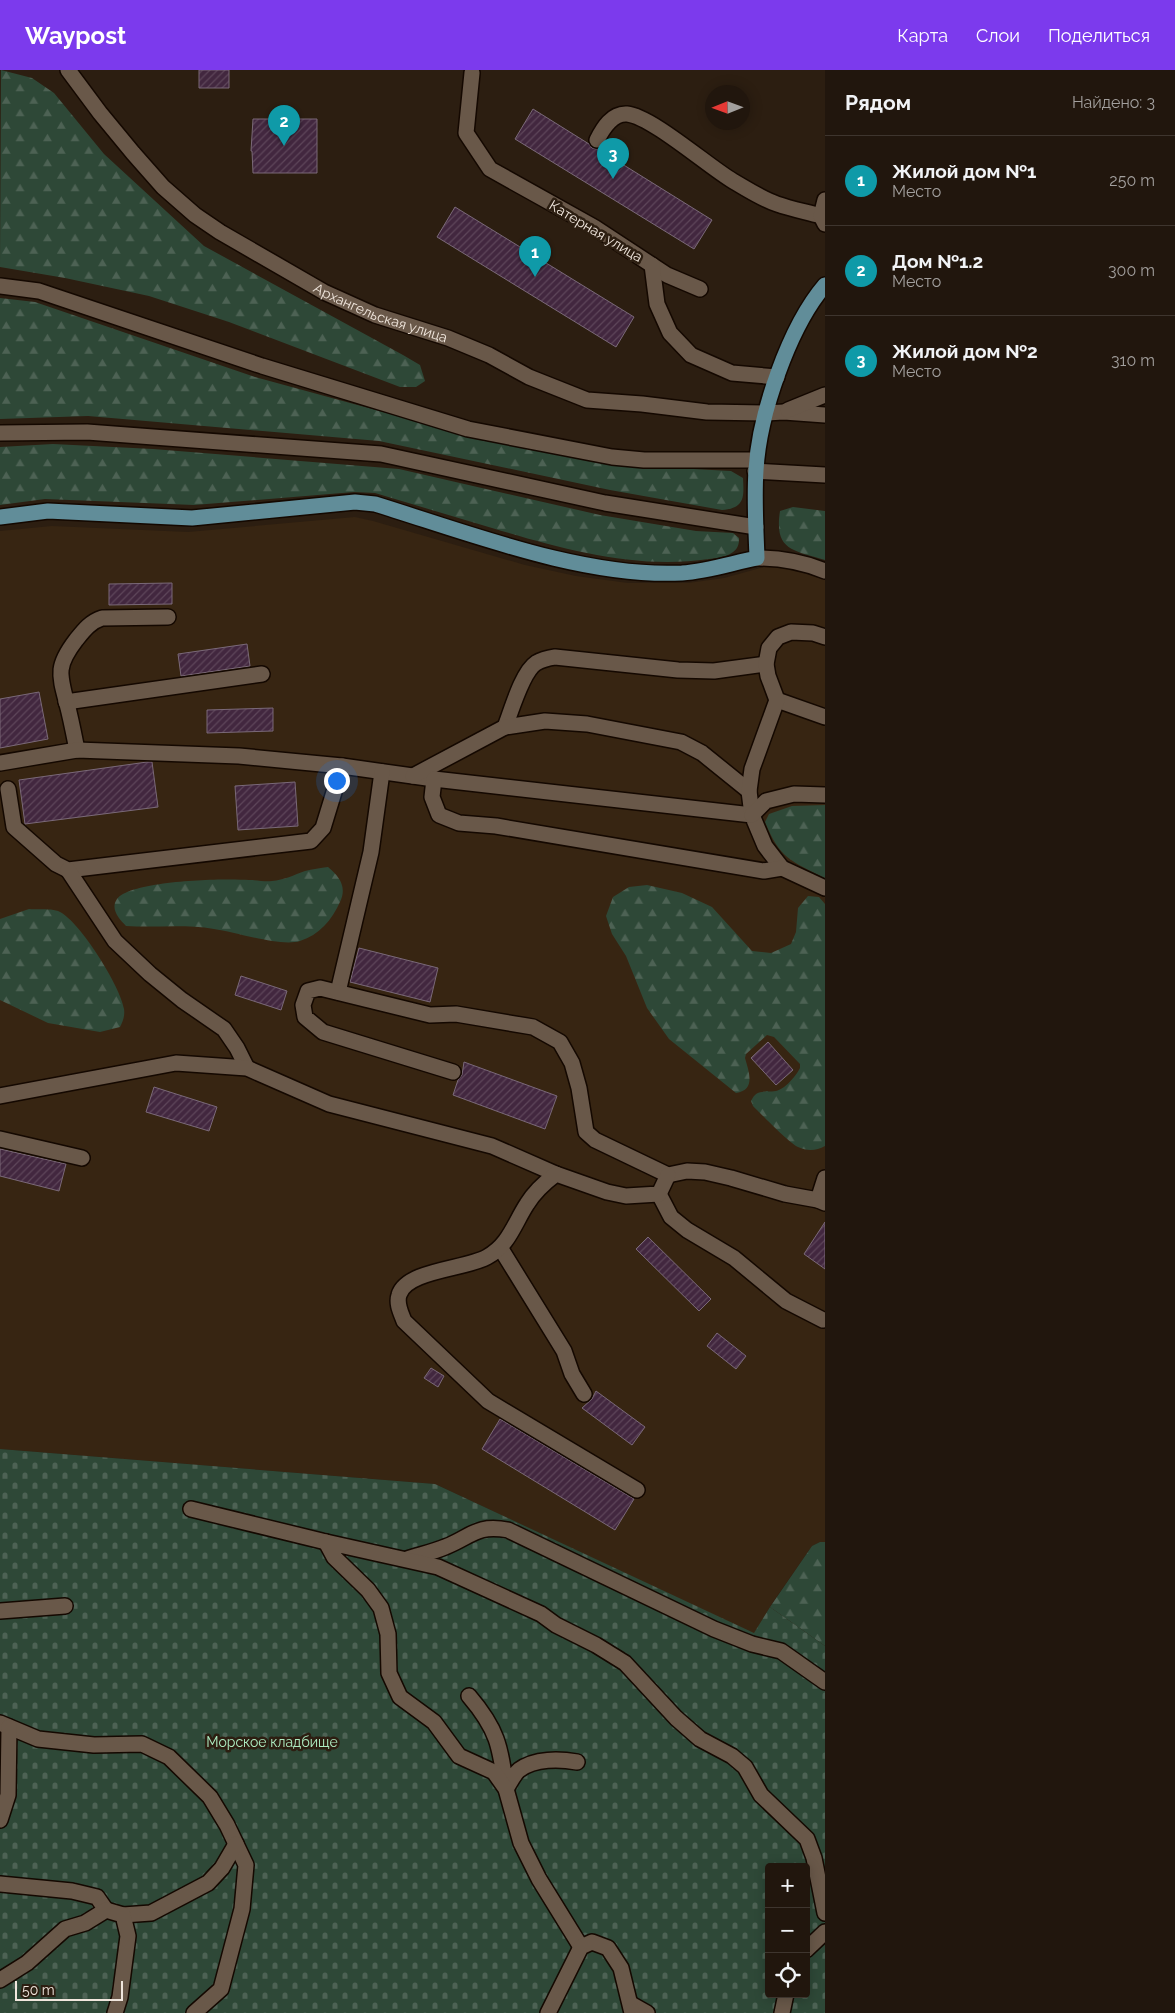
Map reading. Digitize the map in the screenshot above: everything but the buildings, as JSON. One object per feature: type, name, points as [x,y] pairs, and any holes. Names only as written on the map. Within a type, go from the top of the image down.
[{"type":"main road","points":[[0,517],[48,512],[192,518],[355,502],[375,504],[536,553],[577,563],[627,571],[682,573],[720,568],[757,558],[756,466],[766,413],[788,347],[811,301],[825,285]]},
{"type":"street","name":"Архангельская улица","points":[[68,70],[133,153],[163,187],[184,206],[220,232],[324,292],[375,315],[448,338],[489,355],[529,377],[587,400],[707,412],[784,412]]},
{"type":"street","name":"Катерная улица","points":[[472,73],[466,133],[490,169],[594,227],[652,265],[658,304],[670,332],[691,356],[732,373],[777,377]]},
{"type":"street","points":[[597,140],[605,125],[614,118],[627,114],[635,116],[650,123],[732,180],[776,204],[823,220],[825,200]]},
{"type":"street","points":[[652,265],[700,289]]},
{"type":"street","points":[[0,286],[39,291],[262,366],[468,429],[612,457],[756,466],[825,475]]},
{"type":"street","points":[[784,412],[825,395]]},
{"type":"street","points":[[784,412],[825,414]]},
{"type":"street","points":[[0,433],[87,432],[381,454],[605,503],[756,527]]},
{"type":"street","points":[[757,558],[775,558],[811,565],[825,571]]},
{"type":"street","points":[[77,750],[60,684],[60,669],[66,653],[88,625],[102,618],[168,617]]},
{"type":"street","points":[[825,637],[812,633],[790,632],[778,637],[769,648],[766,664],[768,676],[777,700],[752,769],[749,791],[752,815],[765,846],[782,868],[825,888]]},
{"type":"street","points":[[505,727],[527,674],[534,664],[554,657],[714,671],[766,664]]},
{"type":"street","points":[[66,702],[262,674]]},
{"type":"street","points":[[777,700],[825,717]]},
{"type":"street","points":[[413,776],[505,727],[545,721],[587,724],[681,742],[702,753],[749,791]]},
{"type":"street","points":[[0,763],[77,750],[239,756],[342,766],[434,780],[752,815]]},
{"type":"street","points":[[68,870],[311,840],[323,828],[342,766]]},
{"type":"street","points":[[338,992],[371,852],[382,772]]},
{"type":"street","points":[[434,780],[432,797],[439,815],[458,823],[496,826],[764,871],[782,868]]},
{"type":"street","points":[[8,789],[7,825],[56,864],[68,870],[115,941],[150,974],[182,1000],[224,1029],[237,1048],[247,1068]]},
{"type":"street","points":[[752,815],[766,800],[794,794],[825,795]]},
{"type":"street","points":[[453,1072],[323,1032],[305,1017],[303,1005],[308,991],[320,988],[430,1015],[456,1014],[533,1027],[560,1042],[572,1063],[579,1088],[586,1132],[595,1140],[668,1175],[687,1171],[705,1172],[786,1194],[822,1201],[825,1178]]},
{"type":"street","points":[[0,1096],[176,1063],[247,1068],[329,1104],[492,1146],[556,1174],[607,1192],[626,1196],[659,1194]]},
{"type":"street","points":[[0,1139],[82,1158]]},
{"type":"street","points":[[556,1174],[540,1186],[527,1204],[501,1249],[485,1258],[410,1281],[399,1294],[398,1307],[404,1321],[488,1401],[637,1490]]},
{"type":"street","points":[[668,1175],[659,1194],[670,1218],[734,1258],[786,1301],[823,1320]]},
{"type":"street","points":[[501,1249],[564,1350],[572,1374],[584,1394]]},
{"type":"street","points":[[192,1509],[438,1567],[541,1614],[556,1625],[596,1644],[625,1663],[647,1689],[700,1739],[732,1756],[744,1767],[761,1795],[807,1839],[814,1858],[825,1913]]},
{"type":"street","points":[[405,1560],[445,1547],[473,1531],[496,1528],[508,1530],[714,1629],[752,1644],[780,1651],[825,1682]]},
{"type":"street","points":[[326,1542],[334,1557],[368,1590],[381,1608],[388,1634],[389,1673],[400,1697],[434,1722],[459,1756],[494,1772],[506,1789]]},
{"type":"street","points":[[0,1612],[65,1606]]},
{"type":"street","points":[[470,1696],[483,1712],[494,1732],[501,1754],[506,1789],[518,1834],[539,1879],[581,1947]]},
{"type":"street","points":[[0,1820],[8,1795],[4,1725],[38,1739],[94,1745],[142,1744],[168,1757],[210,1797],[227,1825],[246,1865],[242,1909],[221,1989],[194,2013]]},
{"type":"street","points":[[506,1789],[519,1770],[540,1761],[561,1759],[577,1762]]},
{"type":"street","points":[[0,1884],[72,1891],[96,1897],[106,1910],[123,1915],[151,1913],[208,1883],[222,1868],[236,1844]]},
{"type":"street","points":[[0,1980],[27,1963],[64,1929],[85,1923],[106,1910]]},
{"type":"street","points":[[115,2013],[120,1997],[128,1936],[123,1915]]},
{"type":"street","points":[[810,1946],[825,1932]]},
{"type":"street","points":[[548,2013],[581,1947],[592,1942],[608,1948],[621,1968],[632,2009],[647,2013]]},
{"type":"street","points":[[782,2013],[785,1998]]},
{"type":"shaded area","points":[[355,517],[525,565],[576,576],[628,583],[688,583],[724,578],[771,565],[812,571],[825,576],[825,1542],[812,1546],[773,1602],[754,1634],[435,1484],[0,1449],[0,531],[52,526],[188,532]]},
{"type":"green space","points":[[1,70],[32,78],[54,93],[104,154],[204,246],[420,365],[425,381],[416,387],[400,387],[229,322],[149,296],[65,278],[0,267]]},
{"type":"green space","points":[[0,298],[35,302],[255,377],[460,433],[580,459],[618,465],[731,471],[743,478],[742,500],[735,507],[722,510],[610,490],[379,441],[88,416],[0,419]]},
{"type":"green space","points":[[53,444],[153,449],[399,469],[600,515],[696,531],[733,533],[739,538],[739,544],[734,552],[730,554],[709,559],[682,562],[627,560],[599,556],[518,536],[375,493],[354,492],[194,505],[45,499],[0,505],[0,447]]},
{"type":"green space","points":[[793,507],[825,511],[825,560],[795,551],[783,541],[779,524],[780,511]]},
{"type":"green space","points":[[825,805],[825,878],[788,858],[776,844],[765,822],[769,814],[792,806]]},
{"type":"green space","points":[[328,867],[341,883],[342,897],[333,915],[324,926],[313,935],[300,941],[270,941],[223,931],[181,926],[126,926],[118,917],[114,906],[117,899],[126,893],[159,884],[237,879],[272,881],[308,870]]},
{"type":"green space","points":[[647,885],[682,893],[712,907],[752,951],[771,953],[791,944],[796,932],[798,908],[808,896],[819,897],[825,904],[825,1146],[811,1150],[798,1147],[782,1135],[753,1106],[751,1101],[756,1094],[783,1088],[800,1068],[800,1064],[774,1037],[767,1035],[746,1054],[749,1084],[742,1091],[736,1093],[669,1039],[647,1008],[626,956],[612,934],[606,916],[613,897],[629,887]]},
{"type":"green space","points":[[29,909],[60,912],[78,928],[108,971],[116,986],[124,1009],[123,1021],[120,1027],[100,1032],[48,1023],[0,1000],[0,919]]},
{"type":"green space","name":"Морское кладбище","points":[[0,1449],[435,1484],[754,1633],[770,1607],[825,1646],[825,2013],[0,2013]]},
{"type":"green space","points":[[825,1542],[825,1646],[770,1607],[812,1546]]},
{"type":"place","name":"Дом №1.2","points":[[284,146]]},
{"type":"place","name":"Жилой дом №2","points":[[613,179]]},
{"type":"place","name":"Жилой дом №1","points":[[535,277]]}]
